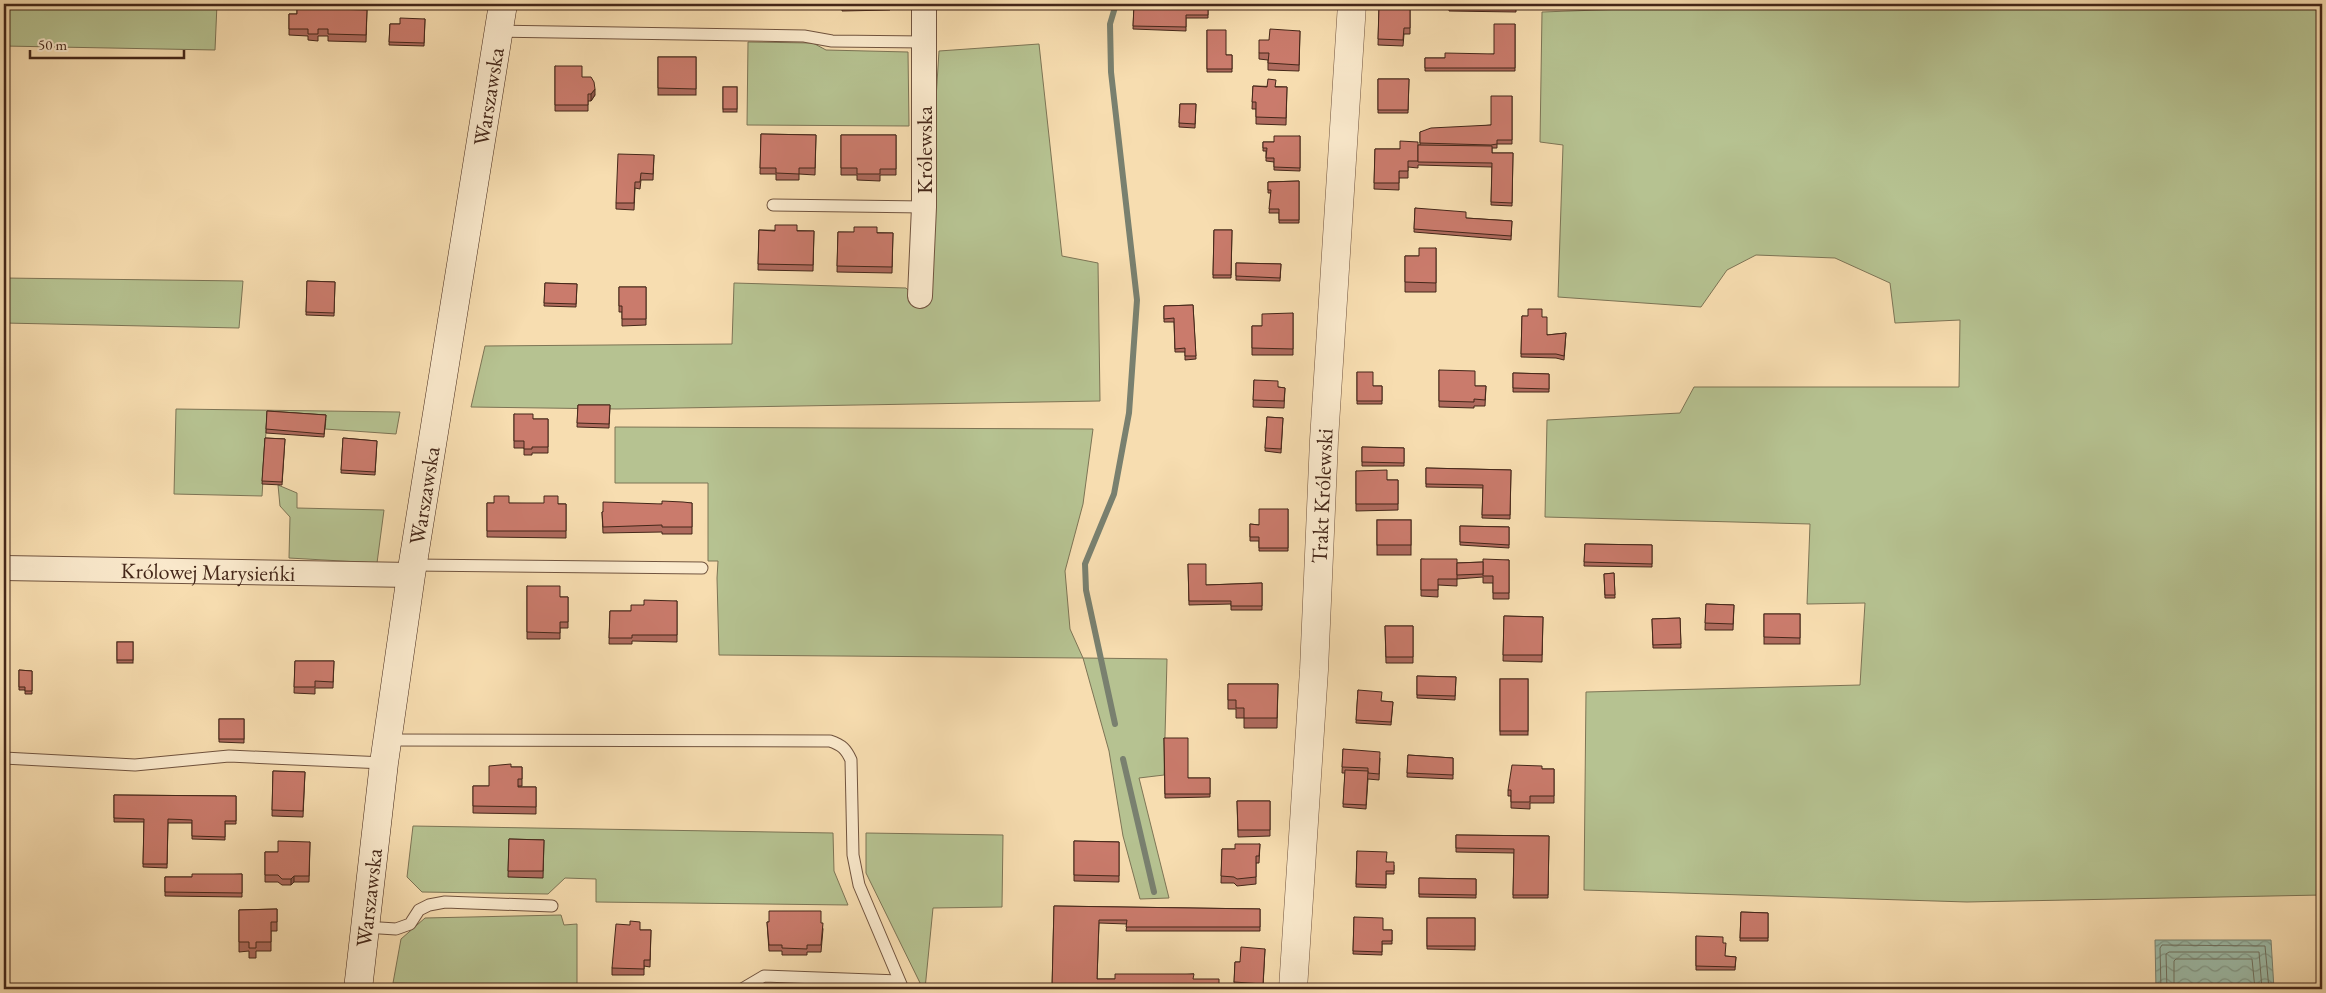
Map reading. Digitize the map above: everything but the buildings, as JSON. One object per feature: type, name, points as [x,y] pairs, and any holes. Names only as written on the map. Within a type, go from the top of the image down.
[{"type":"street","name":"Warszawska","points":[[358,989],[386,751],[412,570],[503,4]]},
{"type":"street","name":"Królewska","points":[[920,296],[924,207],[924,4]]},
{"type":"street","name":"Trakt Królewski","points":[[1292,989],[1314,670],[1324,440],[1352,4]]},
{"type":"street","name":"Królowej Marysieńki","points":[[4,568],[412,570]]},
{"type":"lane","points":[[500,31],[804,36],[832,42],[924,42]]},
{"type":"lane","points":[[773,205],[924,207]]},
{"type":"lane","points":[[412,570],[702,568]]},
{"type":"lane","points":[[4,758],[135,765],[229,756],[386,751],[830,741],[842,745],[852,760],[853,855],[859,885],[901,985],[764,976],[742,989]]},
{"type":"lane","points":[[364,927],[396,930],[410,924],[419,910],[429,905],[445,902],[552,906]]},
{"type":"green space","points":[[4,4],[217,4],[215,50],[4,46]]},
{"type":"green space","points":[[1626,4],[2322,4],[2322,895],[1967,902],[1584,890],[1586,692],[1860,685],[1865,603],[1807,604],[1810,524],[1545,517],[1547,420],[1680,413],[1694,387],[1959,387],[1960,320],[1895,323],[1890,283],[1835,258],[1756,255],[1727,270],[1701,307],[1558,297],[1563,145],[1540,142],[1542,12],[1626,9]]},
{"type":"green space","points":[[748,42],[813,43],[826,50],[908,52],[909,126],[747,125]]},
{"type":"green space","points":[[1039,44],[1062,256],[1098,263],[1100,401],[617,409],[471,407],[485,346],[732,344],[734,283],[906,288],[923,305],[939,51]]},
{"type":"green space","points":[[4,278],[243,281],[239,328],[4,323]]},
{"type":"green space","points":[[176,409],[400,412],[396,434],[325,429],[326,419],[267,414],[262,496],[174,494]]},
{"type":"green space","points":[[615,427],[1093,429],[1083,504],[1065,571],[1070,629],[1083,658],[719,655],[718,561],[708,561],[708,483],[615,483]]},
{"type":"green space","points":[[278,485],[297,493],[297,508],[384,510],[377,563],[289,558],[290,517],[280,506]]},
{"type":"green space","points":[[1083,658],[1167,659],[1164,775],[1139,778],[1169,898],[1140,899],[1123,836],[1109,751]]},
{"type":"green space","points":[[413,826],[833,833],[834,871],[848,905],[596,902],[596,879],[565,878],[548,894],[422,892],[407,877]]},
{"type":"green space","points":[[866,833],[1003,835],[1002,907],[933,908],[925,989],[923,989],[866,873]]},
{"type":"green space","points":[[561,915],[564,925],[577,924],[577,986],[393,983],[401,939],[425,918]]},
{"type":"water","points":[[2155,940],[2271,940],[2274,989],[2156,989]]},
{"type":"waterway","points":[[1115,724],[1086,590],[1085,564],[1114,494],[1129,413],[1137,300],[1111,72],[1110,24],[1116,4]]},
{"type":"waterway","points":[[1123,759],[1154,892]]}]
